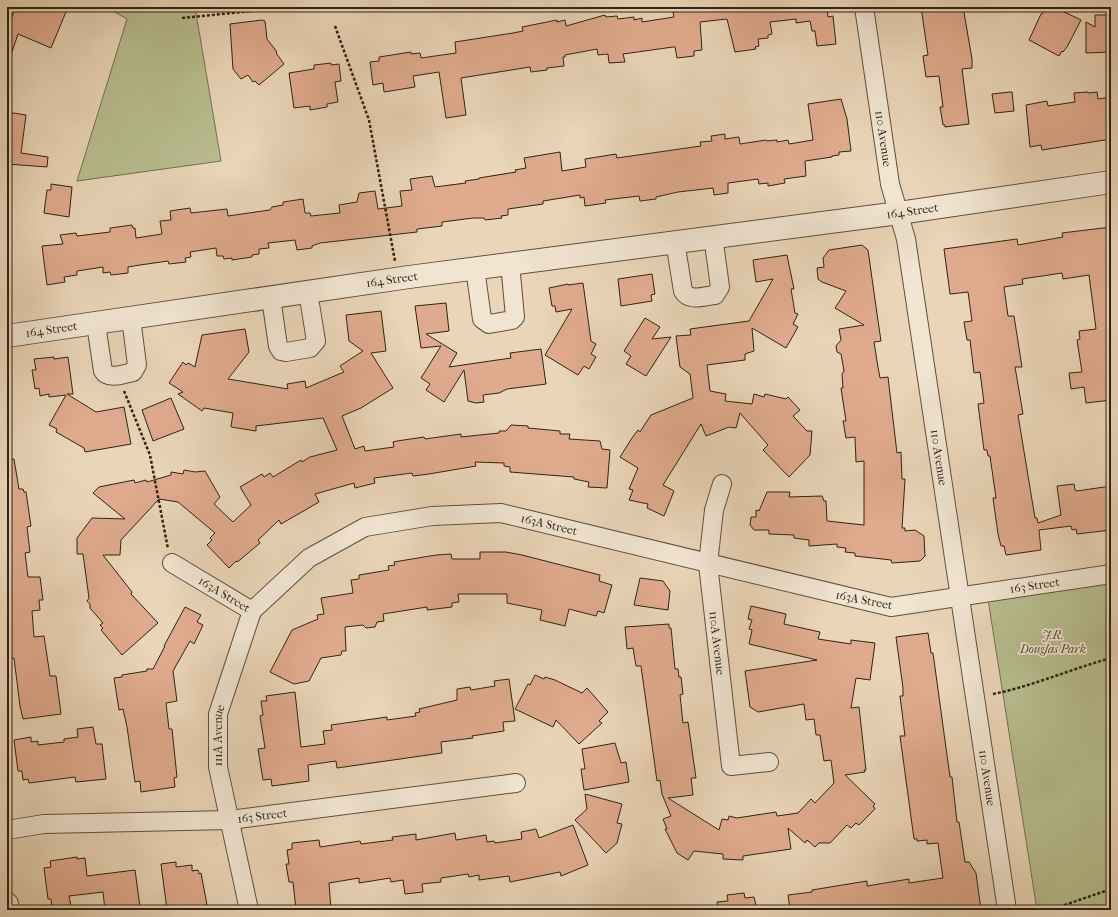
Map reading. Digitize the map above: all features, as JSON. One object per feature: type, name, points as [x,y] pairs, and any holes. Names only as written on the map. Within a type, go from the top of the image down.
[{"type":"street","name":"110 Avenue","points":[[864,7],[890,184],[906,239],[1007,910]]},
{"type":"street","name":"164 Street","points":[[7,336],[510,263],[899,213],[1111,182]]},
{"type":"street","points":[[675,241],[685,296],[690,298],[715,295],[720,288],[714,236]]},
{"type":"street","points":[[475,268],[482,319],[489,324],[497,323],[512,320],[516,314],[510,263]]},
{"type":"street","points":[[271,298],[278,346],[281,350],[286,352],[310,348],[316,342],[308,292]]},
{"type":"street","points":[[96,324],[103,371],[105,374],[109,376],[133,372],[137,365],[131,318]]},
{"type":"street","name":"110A Avenue","points":[[722,484],[714,510],[708,564],[731,766],[769,762]]},
{"type":"street","name":"163A Street","points":[[172,563],[252,611],[309,558],[365,528],[432,516],[501,513],[891,607],[959,598]]},
{"type":"street","name":"163 Street","points":[[959,598],[1111,574]]},
{"type":"street","name":"111A Avenue","points":[[249,910],[218,767],[218,714],[252,611]]},
{"type":"street","name":"163 Street","points":[[7,830],[44,824],[230,820],[516,783]]},
{"type":"street","points":[[7,904],[8,910]]},
{"type":"path","points":[[182,18],[292,7]]},
{"type":"path","points":[[334,26],[370,126],[396,266]]},
{"type":"path","points":[[120,374],[122,386],[150,455],[164,534],[172,563]]},
{"type":"path","points":[[993,694],[1014,690],[1078,667],[1111,658]]},
{"type":"path","points":[[1050,910],[1111,889]]},
{"type":"green space","points":[[106,7],[195,7],[221,161],[77,181],[127,19]]},
{"type":"green space","name":"J.R. Douglas Park","points":[[1111,575],[1111,910],[1037,910],[987,593]]},
{"type":"building","points":[[16,7],[68,7],[51,48],[18,34],[9,61],[7,61],[7,29]]},
{"type":"building","points":[[680,7],[827,7],[828,17],[833,16],[836,44],[817,46],[815,31],[812,31],[810,21],[796,23],[796,19],[770,22],[772,34],[768,35],[768,38],[758,39],[759,46],[755,47],[756,49],[735,52],[727,19],[700,22],[702,50],[694,51],[694,56],[677,58],[675,47],[673,47],[623,54],[625,62],[609,63],[608,54],[598,55],[597,49],[565,55],[565,57],[563,57],[564,66],[547,68],[547,70],[531,72],[530,67],[461,78],[466,115],[446,118],[439,72],[413,76],[415,87],[384,92],[383,83],[373,85],[370,62],[379,61],[379,57],[411,52],[411,54],[420,53],[421,58],[456,53],[455,42],[523,31],[522,27],[557,20],[557,22],[565,20],[566,26],[605,15],[606,17],[617,16],[618,19],[634,17],[634,20],[642,18],[642,22],[674,17],[673,12],[680,11]]},
{"type":"building","points":[[921,7],[963,7],[972,59],[972,68],[962,69],[969,124],[945,127],[945,125],[943,125],[940,107],[943,107],[939,76],[926,77],[923,56],[928,55]]},
{"type":"building","points":[[1046,7],[1054,7],[1081,20],[1067,47],[1059,56],[1029,40],[1041,14]]},
{"type":"building","points":[[1095,15],[1111,15],[1111,52],[1086,53],[1086,22],[1095,27]]},
{"type":"building","points":[[262,20],[265,21],[267,39],[284,64],[259,85],[255,81],[253,82],[248,75],[241,79],[233,69],[230,24]]},
{"type":"building","points":[[331,63],[331,65],[339,64],[341,81],[335,82],[338,102],[327,104],[327,107],[310,110],[310,106],[294,108],[289,73],[314,69],[314,65]]},
{"type":"building","points":[[1012,92],[1014,111],[995,113],[992,94]]},
{"type":"building","points":[[1097,92],[1098,99],[1111,97],[1111,139],[1042,150],[1041,145],[1030,147],[1026,105],[1047,101],[1048,106],[1075,102],[1074,93]]},
{"type":"building","points":[[841,99],[847,119],[851,151],[839,152],[839,155],[832,157],[805,161],[806,176],[784,179],[785,183],[768,186],[768,183],[759,184],[758,179],[728,183],[728,193],[714,195],[713,188],[678,192],[656,197],[656,199],[640,201],[639,196],[605,200],[606,203],[585,206],[584,197],[580,198],[580,195],[543,201],[543,204],[508,209],[508,215],[501,216],[502,218],[485,220],[484,218],[473,218],[442,222],[442,226],[417,229],[417,232],[320,243],[312,246],[312,248],[297,250],[295,240],[268,243],[269,248],[259,249],[259,254],[252,255],[252,257],[232,260],[232,258],[224,259],[223,256],[217,256],[216,248],[190,252],[191,257],[185,258],[186,262],[169,264],[168,261],[128,267],[128,273],[111,275],[110,272],[103,273],[103,267],[77,271],[77,275],[64,277],[65,282],[47,285],[42,246],[63,244],[60,235],[76,233],[77,236],[110,232],[110,228],[132,225],[133,228],[135,228],[136,238],[162,234],[160,221],[171,220],[170,211],[190,208],[191,213],[227,209],[228,216],[270,210],[272,207],[283,205],[283,202],[303,199],[305,213],[310,213],[311,216],[340,213],[339,205],[357,202],[359,193],[375,191],[378,209],[402,206],[400,191],[412,190],[410,179],[432,176],[435,187],[466,183],[465,181],[516,172],[515,170],[526,168],[524,158],[560,152],[562,171],[586,167],[585,159],[616,154],[617,158],[701,146],[700,142],[712,141],[711,136],[725,134],[725,139],[739,137],[740,144],[766,140],[777,140],[777,142],[788,140],[789,144],[813,140],[808,104]]},
{"type":"building","points":[[7,112],[26,115],[21,153],[48,157],[47,167],[7,164]]},
{"type":"building","points":[[51,184],[72,187],[69,217],[44,213],[47,190],[51,190]]},
{"type":"building","points":[[1111,227],[1111,400],[1086,403],[1084,387],[1071,389],[1069,373],[1082,372],[1077,340],[1080,339],[1079,331],[1096,329],[1089,275],[1063,279],[1062,273],[1022,279],[1023,284],[1004,287],[1008,316],[1014,316],[1022,367],[1015,367],[1023,414],[1018,415],[1035,518],[1037,518],[1038,523],[1061,515],[1057,486],[1074,484],[1075,490],[1077,491],[1111,486],[1111,530],[1077,534],[1076,529],[1072,530],[1071,526],[1039,530],[1041,550],[1006,555],[1004,546],[1001,546],[998,534],[993,498],[996,498],[990,456],[988,456],[987,450],[984,450],[978,404],[984,403],[980,372],[974,373],[970,340],[967,340],[964,322],[972,321],[968,292],[950,294],[944,249],[1017,239],[1018,245],[1063,237],[1062,233]]},
{"type":"building","points":[[862,245],[868,250],[881,341],[874,342],[880,378],[888,377],[897,453],[901,452],[902,479],[905,479],[902,528],[905,528],[905,531],[915,530],[924,536],[925,556],[920,561],[892,563],[891,560],[855,556],[855,553],[845,552],[846,548],[837,547],[837,544],[809,546],[809,540],[794,538],[794,535],[769,534],[769,530],[754,530],[750,525],[751,517],[756,517],[756,510],[759,511],[767,492],[790,492],[789,497],[822,496],[824,501],[826,501],[827,521],[864,525],[864,461],[856,462],[855,437],[846,438],[843,421],[846,421],[841,388],[843,388],[842,374],[844,371],[841,354],[837,352],[836,346],[841,340],[839,329],[864,325],[835,308],[846,291],[818,279],[817,268],[824,267],[823,258],[829,250]]},
{"type":"building","points":[[787,255],[794,289],[791,289],[795,313],[798,314],[793,324],[798,327],[786,348],[752,328],[754,351],[745,354],[745,360],[707,365],[710,391],[726,394],[725,401],[752,404],[754,394],[764,397],[765,394],[786,399],[788,397],[800,410],[793,416],[807,431],[812,431],[810,455],[789,477],[763,450],[768,445],[740,413],[736,428],[729,427],[706,436],[701,424],[663,485],[674,491],[664,516],[647,508],[648,504],[629,500],[633,490],[629,489],[638,468],[620,457],[632,438],[638,430],[640,432],[651,415],[693,398],[690,374],[680,367],[676,336],[691,335],[690,329],[749,321],[773,279],[756,282],[753,260]]},
{"type":"building","points":[[652,274],[655,294],[651,295],[652,301],[621,306],[618,279]]},
{"type":"building","points":[[583,283],[591,341],[596,344],[591,354],[596,357],[589,369],[584,366],[578,375],[545,355],[572,309],[556,312],[555,306],[552,306],[549,288]]},
{"type":"building","points":[[446,303],[449,331],[426,334],[457,353],[449,367],[511,358],[510,353],[541,349],[546,384],[507,389],[499,393],[483,395],[484,402],[476,403],[468,401],[464,370],[444,402],[426,390],[430,384],[421,378],[441,346],[421,348],[415,306]]},
{"type":"building","points":[[381,311],[386,351],[371,353],[393,388],[361,408],[342,416],[355,449],[364,446],[365,451],[394,447],[393,442],[397,441],[461,434],[461,437],[499,433],[499,431],[506,431],[511,425],[528,426],[528,428],[560,431],[560,434],[570,434],[569,439],[600,441],[602,449],[610,450],[607,488],[588,487],[589,482],[574,479],[574,477],[510,472],[510,467],[504,466],[504,463],[475,462],[476,466],[429,474],[413,476],[412,473],[374,478],[375,483],[355,488],[354,483],[315,494],[319,502],[281,524],[279,520],[258,540],[260,543],[229,568],[207,545],[212,540],[210,538],[215,533],[178,502],[159,499],[121,540],[120,555],[103,555],[132,592],[131,594],[158,623],[122,655],[101,630],[103,628],[100,625],[103,623],[90,608],[90,604],[87,601],[89,598],[83,554],[77,554],[77,538],[92,518],[125,519],[93,493],[99,487],[134,480],[135,483],[146,480],[147,482],[171,475],[171,472],[183,474],[184,470],[195,472],[205,471],[220,497],[214,504],[233,522],[251,505],[240,487],[262,474],[264,477],[270,473],[273,477],[301,460],[302,462],[310,457],[337,450],[323,418],[256,426],[256,431],[231,427],[233,413],[204,408],[202,411],[178,394],[183,392],[169,383],[183,362],[186,365],[188,363],[195,367],[202,335],[245,329],[249,352],[228,379],[288,389],[287,384],[305,381],[306,388],[344,372],[340,366],[363,351],[349,341],[346,315]]},
{"type":"building","points":[[645,318],[660,327],[652,339],[671,337],[646,376],[626,364],[631,356],[624,351]]},
{"type":"building","points":[[54,357],[54,359],[68,357],[73,394],[67,394],[96,412],[124,407],[131,444],[85,452],[84,448],[56,432],[57,429],[49,425],[66,395],[49,397],[49,394],[40,396],[39,388],[35,389],[32,370],[36,370],[34,359]]},
{"type":"building","points":[[171,398],[184,429],[153,441],[142,410]]},
{"type":"building","points":[[7,459],[14,459],[19,489],[23,489],[24,492],[26,492],[31,526],[27,527],[30,552],[25,553],[28,577],[40,577],[43,600],[39,600],[40,610],[32,611],[34,637],[44,636],[50,676],[56,676],[61,714],[23,719],[20,706],[14,658],[11,659],[7,635]]},
{"type":"building","points":[[480,552],[506,552],[522,555],[600,575],[599,581],[612,585],[604,613],[598,611],[596,616],[569,609],[565,626],[540,620],[542,610],[507,603],[507,594],[458,594],[459,602],[452,603],[452,607],[427,610],[427,607],[383,614],[384,621],[377,622],[375,627],[366,628],[363,625],[345,627],[346,651],[342,651],[341,655],[321,658],[309,681],[294,684],[270,672],[292,630],[318,619],[317,615],[324,614],[321,598],[353,593],[351,580],[359,579],[359,575],[389,570],[388,566],[395,565],[394,562],[436,555],[451,554],[452,559],[480,559]]},
{"type":"building","points":[[640,578],[663,581],[670,591],[668,610],[634,605]]},
{"type":"building","points":[[751,606],[786,614],[784,624],[820,632],[818,639],[851,644],[851,640],[875,643],[870,680],[856,678],[851,708],[859,707],[866,770],[864,770],[865,772],[845,775],[875,804],[873,806],[875,809],[859,825],[856,823],[851,828],[847,825],[830,843],[819,843],[815,847],[807,840],[805,843],[788,828],[791,849],[743,856],[743,860],[723,859],[723,854],[694,851],[688,860],[677,853],[665,829],[667,829],[663,819],[671,816],[662,794],[660,780],[657,781],[641,666],[636,666],[633,648],[627,649],[625,627],[669,624],[669,628],[671,628],[675,669],[678,669],[679,677],[681,677],[683,694],[680,695],[683,723],[688,722],[696,778],[691,778],[693,795],[668,798],[719,830],[722,819],[728,820],[729,816],[737,818],[776,812],[777,816],[798,813],[811,799],[815,803],[834,783],[831,760],[824,761],[820,735],[816,735],[814,719],[806,720],[804,704],[758,712],[750,707],[745,671],[817,660],[749,644],[752,630],[749,629],[752,620],[748,619]]},
{"type":"building","points":[[185,607],[201,615],[197,622],[203,625],[194,644],[190,641],[173,671],[177,701],[166,703],[169,729],[172,729],[177,777],[174,778],[175,787],[141,792],[140,781],[135,782],[127,727],[123,709],[119,710],[114,678],[122,677],[122,675],[147,671],[147,669],[153,669]]},
{"type":"building","points":[[928,633],[931,653],[933,653],[950,777],[952,777],[957,822],[959,822],[965,862],[969,862],[976,873],[981,910],[790,910],[788,895],[812,892],[812,890],[867,881],[867,886],[909,879],[909,883],[943,878],[938,843],[927,844],[927,840],[917,841],[917,839],[914,839],[900,736],[905,736],[900,696],[903,696],[903,688],[896,637]]},
{"type":"building","points":[[535,675],[544,679],[545,677],[555,680],[582,693],[587,688],[608,712],[599,721],[602,723],[579,744],[556,720],[553,727],[515,709],[528,684],[530,685]]},
{"type":"building","points":[[509,679],[515,721],[503,722],[504,731],[472,736],[473,738],[441,742],[442,753],[337,768],[336,761],[308,765],[309,781],[272,786],[271,779],[263,780],[258,749],[265,748],[260,716],[263,715],[261,701],[267,701],[266,696],[295,692],[301,747],[325,744],[323,731],[332,730],[331,725],[387,717],[387,720],[416,716],[415,713],[420,712],[419,709],[457,700],[457,689],[470,687],[471,690],[495,686],[494,681]]},
{"type":"building","points":[[93,727],[96,744],[102,744],[106,779],[76,782],[75,777],[29,783],[28,779],[23,780],[22,771],[18,771],[14,740],[31,737],[31,742],[38,741],[38,745],[64,742],[64,739],[78,737],[77,729]]},
{"type":"building","points":[[615,743],[621,763],[626,762],[629,782],[584,790],[581,769],[585,769],[582,749]]},
{"type":"building","points":[[585,794],[622,804],[617,823],[622,824],[617,843],[606,853],[575,820],[587,809]]},
{"type":"building","points":[[573,825],[588,865],[561,876],[560,872],[510,882],[509,876],[479,880],[479,875],[469,877],[468,874],[441,878],[441,882],[422,884],[423,892],[405,894],[403,880],[391,882],[390,878],[359,883],[359,878],[329,883],[331,910],[296,910],[293,882],[289,882],[286,864],[289,864],[287,850],[292,849],[292,843],[319,840],[320,847],[360,841],[361,844],[393,840],[392,837],[416,834],[416,840],[455,833],[456,840],[486,835],[487,842],[494,841],[495,843],[522,839],[521,832],[536,829],[539,838]]},
{"type":"building","points":[[77,857],[77,859],[85,858],[87,876],[135,870],[140,907],[132,908],[132,910],[105,910],[103,892],[69,896],[71,906],[52,908],[51,899],[48,899],[44,868],[51,867],[50,861]]},
{"type":"building","points":[[176,862],[176,867],[192,865],[192,871],[198,870],[199,874],[201,873],[208,910],[167,910],[161,864]]},
{"type":"building","points":[[744,893],[745,898],[754,897],[757,910],[718,910],[717,902],[728,901],[727,895]]}]
